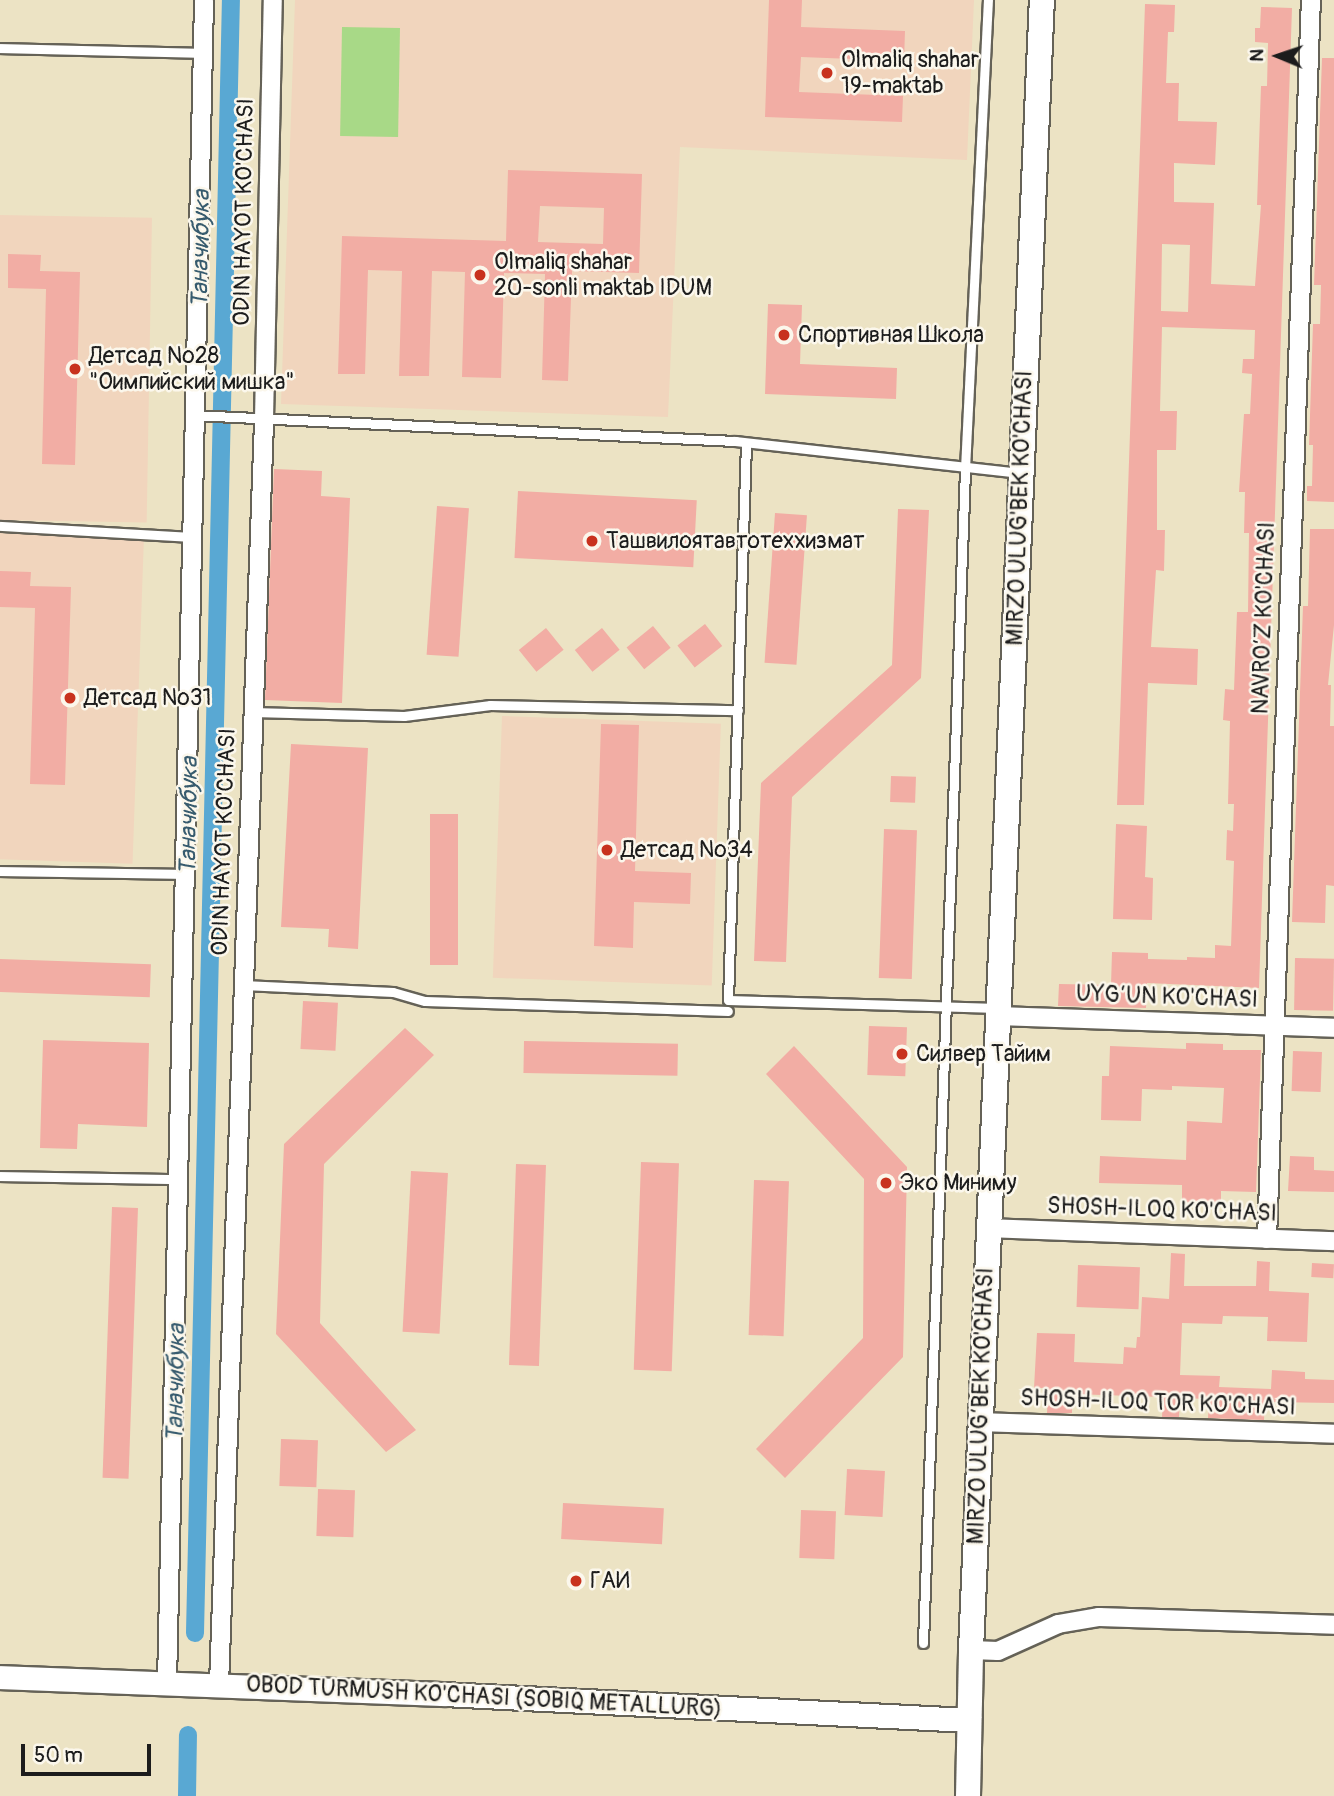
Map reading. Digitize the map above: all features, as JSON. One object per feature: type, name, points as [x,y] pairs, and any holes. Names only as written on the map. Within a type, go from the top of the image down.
[{"type":"main road","name":"MIRZO ULUG'BEK KO'CHASI","points":[[998,1012],[1042,0]]},
{"type":"main road","name":"MIRZO ULUG‘BEK KO'CHASI","points":[[968,1796],[971,1650],[998,1012]]},
{"type":"street","name":"ODIN HAYOT KO'CHASI","points":[[167,1684],[192,537],[198,416],[204,0]]},
{"type":"street","name":"ODIN HAYOT KO'CHASI","points":[[219,1685],[264,419],[273,0]]},
{"type":"street","name":"NAVRO‘Z KO'CHASI","points":[[1267,1239],[1311,0]]},
{"type":"street","name":"UYG‘UN KO'CHASI","points":[[998,1012],[1334,1028]]},
{"type":"street","name":"SHOSH-ILOQ KO'CHASI","points":[[989,1228],[1334,1241]]},
{"type":"street","name":"SHOSH-ILOQ TOR KO'CHASI","points":[[980,1422],[1334,1434]]},
{"type":"street","points":[[971,1650],[999,1651],[1058,1624],[1099,1617],[1334,1625]]},
{"type":"street","name":"OBOD TURMUSH KO'CHASI (SOBIQ METALLURG)","points":[[0,1677],[969,1720]]},
{"type":"street","points":[[968,1796],[984,1796]]},
{"type":"lane","points":[[923,1643],[965,469],[988,0]]},
{"type":"lane","points":[[0,48],[202,53]]},
{"type":"lane","points":[[198,416],[746,443],[1021,473]]},
{"type":"lane","points":[[746,443],[728,1000],[998,1012]]},
{"type":"lane","points":[[0,526],[192,537]]},
{"type":"lane","points":[[253,712],[404,716],[473,705],[738,710]]},
{"type":"lane","points":[[0,871],[184,874]]},
{"type":"lane","points":[[243,985],[393,992],[425,1001],[727,1011]]},
{"type":"lane","points":[[0,1176],[177,1179]]},
{"type":"shaded area","name":"Olmaliq shahar 20-sonli maktab IDUM","points":[[295,0],[974,0],[967,160],[680,147],[668,417],[281,404]]},
{"type":"shaded area","name":"Детсад №28 \"Оимпийский мишка\"","points":[[0,215],[152,218],[147,523],[0,520]]},
{"type":"shaded area","name":"Детсад №31","points":[[0,533],[144,538],[133,864],[0,859]]},
{"type":"shaded area","name":"Детсад №34","points":[[502,716],[721,724],[712,985],[493,978]]},
{"type":"green space","points":[[342,27],[400,28],[398,137],[340,136]]},
{"type":"building","points":[[769,0],[802,0],[801,27],[905,31],[904,61],[801,57],[799,92],[903,96],[902,122],[765,117]]},
{"type":"building","points":[[1145,4],[1175,5],[1174,32],[1168,32],[1166,83],[1179,83],[1178,121],[1217,122],[1215,165],[1174,163],[1174,202],[1214,203],[1211,284],[1255,286],[1261,205],[1257,205],[1261,86],[1267,86],[1268,43],[1255,42],[1255,28],[1260,28],[1261,7],[1292,8],[1259,988],[1147,983],[1146,1008],[1058,1006],[1059,984],[1111,985],[1112,952],[1148,953],[1148,959],[1187,960],[1187,957],[1215,958],[1215,945],[1231,946],[1234,861],[1226,860],[1227,830],[1233,831],[1234,804],[1228,804],[1230,721],[1223,720],[1225,689],[1234,690],[1237,612],[1248,612],[1249,533],[1244,533],[1245,492],[1239,492],[1244,414],[1250,414],[1252,374],[1242,373],[1243,359],[1254,359],[1255,330],[1162,327],[1160,411],[1177,411],[1176,450],[1157,450],[1157,530],[1165,530],[1164,571],[1156,570],[1151,647],[1198,649],[1197,685],[1148,683],[1144,805],[1117,805]],"holes":[[[1162,244],[1190,245],[1188,312],[1161,311]]]},
{"type":"building","points":[[1322,58],[1334,58],[1334,502],[1307,501],[1307,486],[1312,486],[1313,445],[1309,445],[1313,324],[1320,324],[1321,285],[1314,285]]},
{"type":"building","points":[[508,170],[642,174],[639,273],[572,271],[568,381],[542,380],[545,274],[504,273],[501,378],[462,377],[465,272],[432,271],[429,376],[399,376],[402,271],[368,270],[365,374],[338,374],[342,236],[506,241]],"holes":[[[540,206],[604,208],[603,244],[538,242]]]},
{"type":"building","points":[[8,254],[41,255],[40,271],[80,272],[75,465],[42,464],[46,289],[8,288]]},
{"type":"building","name":"Спортивная Школа","points":[[768,304],[802,305],[800,364],[897,368],[896,399],[765,394]]},
{"type":"building","points":[[274,469],[322,471],[321,496],[350,498],[342,703],[265,700]]},
{"type":"building","points":[[518,491],[697,500],[693,567],[514,558]]},
{"type":"building","points":[[437,506],[469,508],[459,657],[427,655]]},
{"type":"building","points":[[898,509],[929,510],[921,678],[792,797],[786,962],[754,961],[761,783],[892,665]]},
{"type":"building","points":[[775,513],[807,515],[796,665],[765,663]]},
{"type":"building","points":[[1310,529],[1334,529],[1334,625],[1328,685],[1331,685],[1330,726],[1334,726],[1334,886],[1326,885],[1325,923],[1292,922],[1303,606],[1308,606]]},
{"type":"building","points":[[0,571],[31,572],[30,586],[71,587],[65,785],[30,784],[35,608],[0,607]]},
{"type":"building","points":[[705,624],[722,646],[695,668],[677,646]]},
{"type":"building","points":[[653,626],[671,648],[644,669],[627,647]]},
{"type":"building","points":[[546,628],[564,650],[536,672],[519,650]]},
{"type":"building","points":[[602,628],[620,650],[592,672],[575,650]]},
{"type":"building","points":[[601,724],[639,725],[635,871],[691,873],[690,904],[634,902],[633,948],[594,946]]},
{"type":"building","points":[[291,744],[368,748],[358,949],[328,947],[329,929],[281,927]]},
{"type":"building","points":[[891,776],[916,777],[915,803],[890,802]]},
{"type":"building","points":[[430,814],[458,814],[458,965],[430,965]]},
{"type":"building","points":[[1116,824],[1147,826],[1145,877],[1153,878],[1152,920],[1113,919]]},
{"type":"building","points":[[884,829],[917,830],[912,979],[879,978]]},
{"type":"building","points":[[1295,958],[1334,959],[1333,1011],[1294,1010]]},
{"type":"building","points":[[0,959],[151,964],[150,997],[0,992]]},
{"type":"building","points":[[303,1001],[338,1003],[335,1051],[300,1049]]},
{"type":"building","points":[[869,1026],[907,1027],[905,1076],[867,1075]]},
{"type":"building","points":[[405,1028],[434,1055],[324,1164],[320,1323],[416,1430],[386,1452],[276,1334],[284,1144]]},
{"type":"building","points":[[43,1040],[149,1043],[147,1127],[78,1124],[77,1149],[40,1148]]},
{"type":"building","points":[[524,1041],[678,1044],[677,1076],[523,1073]]},
{"type":"building","points":[[1186,1043],[1223,1044],[1223,1050],[1261,1050],[1256,1192],[1221,1191],[1221,1204],[1182,1202],[1182,1185],[1099,1183],[1100,1156],[1186,1160],[1187,1121],[1222,1123],[1224,1088],[1172,1086],[1172,1090],[1142,1089],[1141,1121],[1101,1120],[1102,1076],[1109,1076],[1110,1046],[1186,1049]]},
{"type":"building","points":[[794,1046],[907,1167],[903,1357],[785,1478],[756,1449],[863,1338],[864,1179],[766,1074]]},
{"type":"building","points":[[1293,1051],[1322,1052],[1321,1092],[1292,1091]]},
{"type":"building","points":[[1290,1156],[1314,1157],[1314,1170],[1334,1171],[1334,1192],[1288,1191]]},
{"type":"building","points":[[641,1162],[679,1163],[672,1371],[634,1370]]},
{"type":"building","points":[[516,1164],[546,1165],[539,1366],[509,1365]]},
{"type":"building","points":[[411,1171],[448,1173],[440,1334],[403,1332]]},
{"type":"building","points":[[754,1180],[789,1181],[784,1336],[749,1335]]},
{"type":"building","points":[[112,1207],[138,1208],[129,1479],[103,1478]]},
{"type":"building","points":[[1171,1253],[1185,1254],[1184,1286],[1256,1286],[1257,1261],[1270,1262],[1269,1291],[1309,1293],[1307,1342],[1267,1341],[1268,1317],[1223,1316],[1222,1324],[1182,1323],[1180,1375],[1220,1376],[1219,1387],[1271,1389],[1272,1370],[1305,1372],[1305,1379],[1334,1380],[1334,1403],[1265,1402],[1264,1420],[1208,1418],[1209,1399],[1180,1398],[1179,1417],[1162,1417],[1163,1397],[1072,1394],[1072,1413],[1047,1413],[1048,1388],[1034,1388],[1037,1333],[1075,1334],[1074,1362],[1123,1364],[1124,1347],[1136,1348],[1137,1337],[1140,1337],[1142,1297],[1169,1299]]},
{"type":"building","points":[[1312,1263],[1334,1264],[1333,1278],[1311,1277]]},
{"type":"building","points":[[1078,1265],[1140,1267],[1138,1309],[1077,1307]]},
{"type":"building","points":[[281,1439],[318,1440],[316,1487],[279,1486]]},
{"type":"building","points":[[847,1469],[885,1471],[883,1517],[845,1515]]},
{"type":"building","points":[[318,1489],[355,1490],[353,1537],[316,1536]]},
{"type":"building","points":[[563,1503],[664,1508],[662,1544],[561,1539]]},
{"type":"building","points":[[801,1510],[836,1511],[834,1559],[799,1558]]},
{"type":"waterway","name":"Таначибука","points":[[195,1633],[231,0]]},
{"type":"waterway","name":"Таначибука","points":[[187,1796],[188,1735]]},
{"type":"place","name":"Olmaliq shahar 19-maktab","points":[[827,73]]},
{"type":"place","name":"Olmaliq shahar 20-sonli maktab IDUM","points":[[480,275]]},
{"type":"place","name":"Спортивная Школа","points":[[784,335]]},
{"type":"place","name":"Детсад №28 \"Оимпийский мишка\"","points":[[75,369]]},
{"type":"place","name":"Ташвилоятавтотеххизмат","points":[[592,541]]},
{"type":"place","name":"Детсад №31","points":[[70,698]]},
{"type":"place","name":"Детсад №34","points":[[607,850]]},
{"type":"place","name":"Силвер Тайим","points":[[902,1054]]},
{"type":"place","name":"Эко Миниму","points":[[886,1183]]},
{"type":"place","name":"ГАИ","points":[[576,1581]]}]
